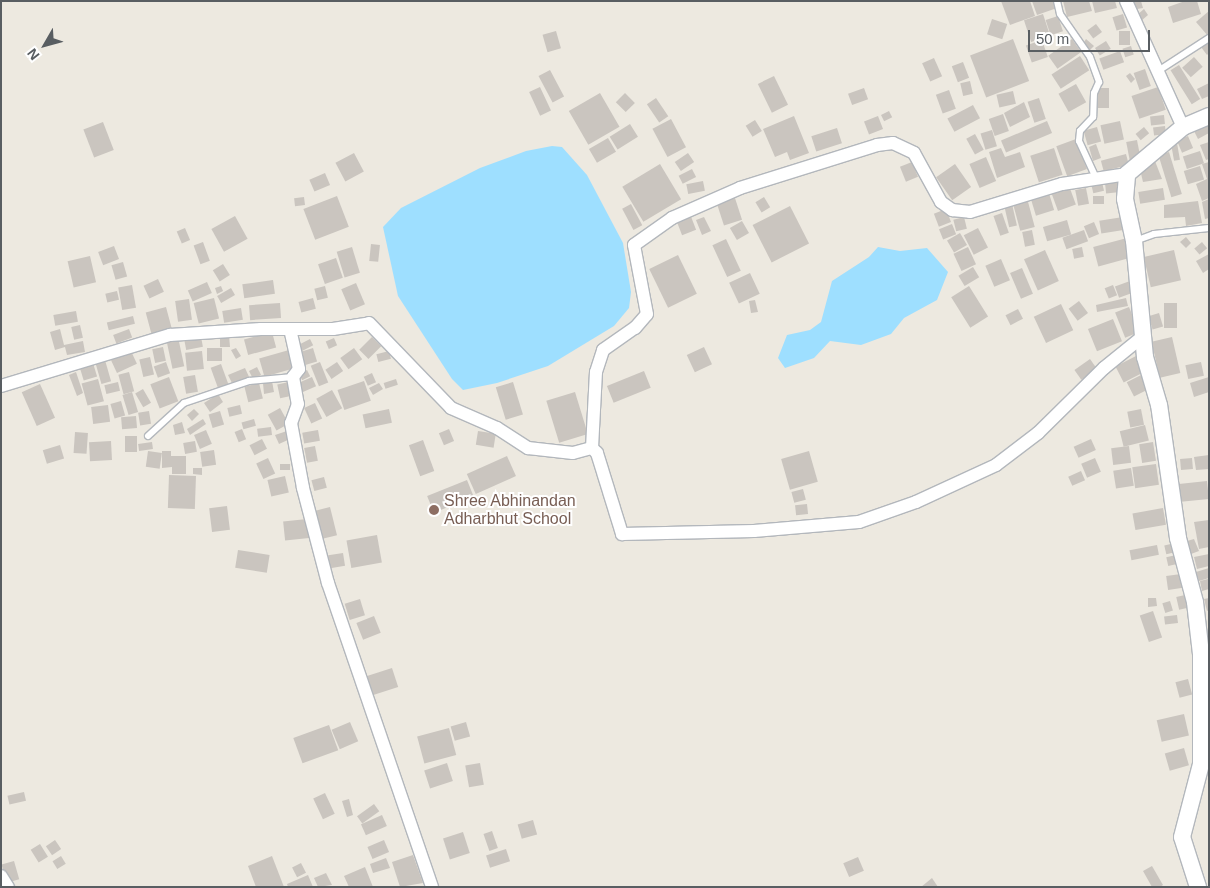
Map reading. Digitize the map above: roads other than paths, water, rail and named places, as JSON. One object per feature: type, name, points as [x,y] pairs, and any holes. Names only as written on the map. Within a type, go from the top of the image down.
[{"type":"street","points":[[1126,1],[1183,126]]},
{"type":"street","points":[[1142,336],[1104,368],[1038,433],[996,465],[916,502],[859,522],[754,531],[622,534],[597,453],[592,448],[598,360],[603,350],[635,328],[647,314],[634,245],[672,218],[740,188],[877,145],[893,143],[914,153],[941,202],[952,210],[970,212],[1062,184],[1127,174],[1183,126],[1209,116]]},
{"type":"street","points":[[1127,174],[1125,199],[1134,241],[1142,336],[1159,405],[1178,538],[1195,602],[1201,654],[1202,764],[1182,837],[1198,887]]},
{"type":"street","points":[[1,386],[170,336],[370,323],[451,408],[497,428],[528,448],[573,453],[592,448]]},
{"type":"street","points":[[290,329],[299,369],[293,377],[298,404],[291,423],[303,488],[328,583],[432,887]]},
{"type":"street","points":[[1,876],[8,887]]},
{"type":"lane","points":[[1057,1],[1060,14],[1090,58],[1099,82],[1094,93],[1093,117],[1080,131],[1079,141],[1096,178]]},
{"type":"lane","points":[[1158,71],[1209,38]]},
{"type":"lane","points":[[1134,241],[1154,234],[1209,228]]},
{"type":"lane","points":[[148,436],[184,403],[232,390],[249,381],[293,377]]},
{"type":"water","points":[[552,146],[562,147],[587,175],[623,243],[631,292],[629,308],[614,326],[548,366],[497,383],[463,390],[452,379],[398,296],[383,227],[401,208],[480,168],[526,151]]},
{"type":"water","points":[[878,247],[900,251],[927,248],[948,272],[937,300],[904,318],[891,334],[861,345],[830,341],[814,358],[785,368],[778,358],[787,335],[810,330],[821,322],[832,281],[869,257]]},
{"type":"place","name":"Shree Abhinandan Adharbhut School","points":[[434,510]]}]
